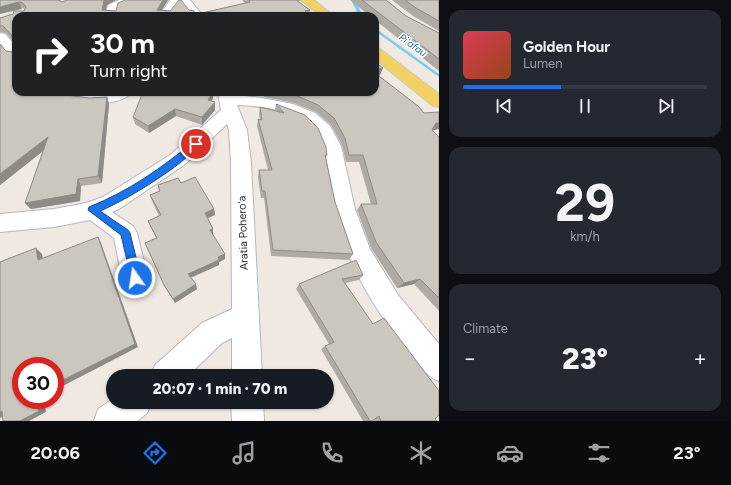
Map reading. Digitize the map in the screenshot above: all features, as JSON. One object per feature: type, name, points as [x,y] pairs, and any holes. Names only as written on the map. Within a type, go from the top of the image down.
[{"type":"main road","points":[[307,0],[323,12]]},
{"type":"main road","points":[[379,55],[439,102]]},
{"type":"street","points":[[111,12],[112,7],[126,1],[138,0]]},
{"type":"street","points":[[168,12],[174,2],[184,0],[193,12]]},
{"type":"street","points":[[0,37],[12,50]]},
{"type":"street","points":[[77,96],[91,100],[106,99],[114,96]]},
{"type":"street","points":[[0,223],[54,218],[92,210],[111,203],[166,169],[196,144],[217,121],[228,101],[249,100],[281,107],[302,114],[317,122],[327,135],[333,151],[344,205],[364,263],[388,302],[439,366]]},
{"type":"street","name":"Aratia Pohero'a","points":[[228,101],[238,130],[241,163],[247,369]]},
{"type":"street","points":[[92,210],[125,233],[135,278]]},
{"type":"street","points":[[173,369],[212,333],[246,317]]},
{"type":"street","points":[[110,421],[126,409]]},
{"type":"street","points":[[247,409],[248,421]]},
{"type":"building","points":[[0,0],[58,0],[62,2],[67,0],[104,0],[102,10],[116,11],[118,3],[125,0],[163,0],[157,10],[170,11],[179,0],[181,0],[189,10],[194,12],[14,12],[24,11],[26,7],[23,3],[19,2],[0,7]]},
{"type":"building","points":[[249,0],[296,0],[310,10],[305,11],[307,12],[206,12],[250,2]]},
{"type":"building","points":[[362,0],[386,0],[406,16],[439,33],[439,59],[379,12]]},
{"type":"building","points":[[405,0],[439,0],[439,21],[416,8]]},
{"type":"building","points":[[12,14],[12,36],[3,26],[0,26],[0,18]]},
{"type":"building","points":[[0,44],[6,51],[12,52],[12,96],[107,97],[98,176],[78,179],[76,194],[25,203],[48,137],[0,174]]},
{"type":"building","points":[[379,76],[418,106],[424,113],[439,112],[439,123],[436,123],[432,130],[439,137],[439,298],[420,279],[404,283],[376,242],[361,204],[377,204],[363,155],[349,155],[345,138],[334,118],[318,105],[297,96],[379,96]]},
{"type":"building","points":[[141,96],[210,96],[208,100],[215,102],[202,117],[175,109],[148,126],[133,117]]},
{"type":"building","points":[[276,104],[305,115],[318,128],[326,147],[327,155],[325,155],[335,202],[353,254],[273,250],[265,191],[262,191],[259,170],[272,170],[258,119],[262,120],[260,107],[284,113]]},
{"type":"building","points":[[195,177],[214,209],[205,213],[213,229],[210,230],[225,254],[218,257],[219,260],[188,274],[196,284],[173,299],[164,285],[145,243],[157,238],[148,221],[161,215],[150,195],[160,191],[158,185],[178,178],[181,183]]},
{"type":"building","points":[[98,237],[135,344],[64,380],[64,357],[12,357],[12,409],[39,409],[39,411],[20,421],[3,421],[2,411],[0,412],[0,262],[36,248],[38,260]]},
{"type":"building","points":[[356,260],[363,275],[342,279],[373,324],[384,318],[439,391],[439,415],[435,419],[437,421],[381,421],[379,416],[370,421],[325,346],[334,342],[299,284]]},
{"type":"waterway","name":"Pi'afau","points":[[353,0],[359,12]]},
{"type":"waterway","name":"Pi'afau","points":[[379,32],[439,76]]},
{"type":"route","points":[[135,278],[125,233],[92,210],[111,203],[160,173],[196,144]]}]
